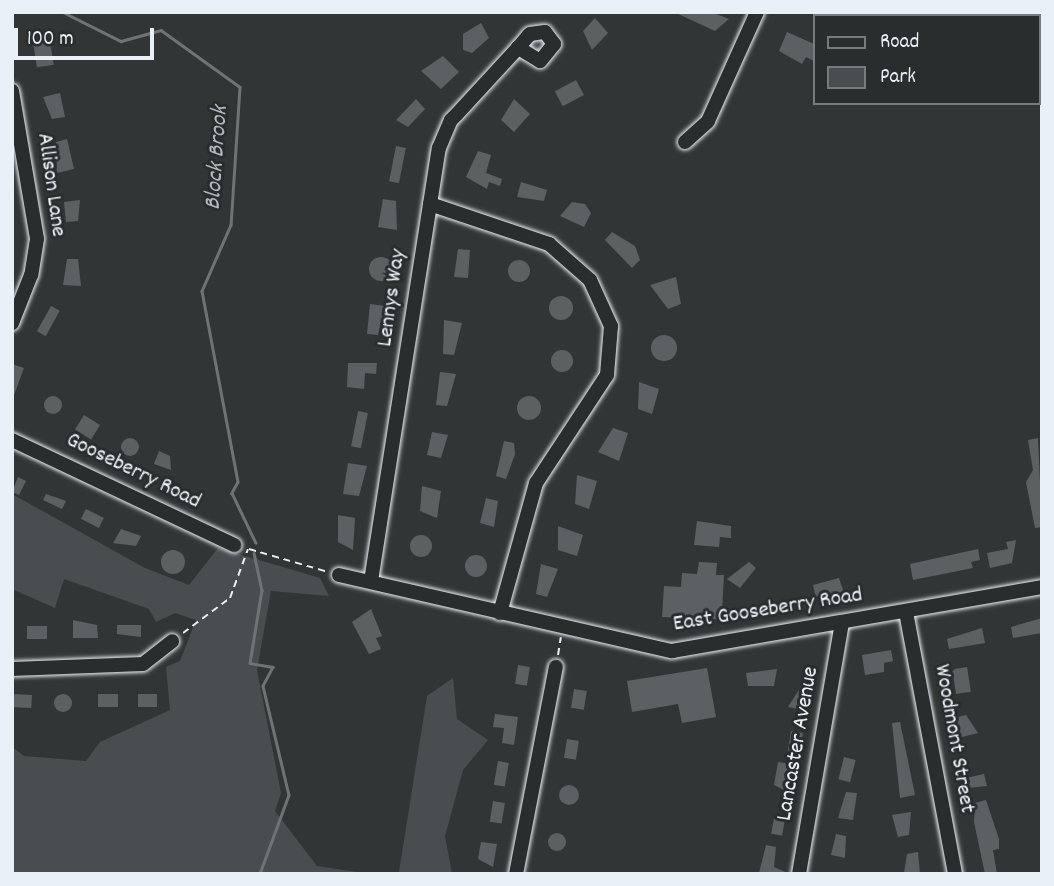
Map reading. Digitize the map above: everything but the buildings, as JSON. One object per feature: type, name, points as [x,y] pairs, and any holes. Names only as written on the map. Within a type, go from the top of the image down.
[{"type":"street","points":[[685,142],[709,121],[756,15]]},
{"type":"street","name":"Lennys Way","points":[[371,581],[430,204],[447,128],[518,48]]},
{"type":"street","name":"Allison Lane","points":[[12,91],[37,239],[12,323]]},
{"type":"street","points":[[430,204],[549,244],[590,280],[611,326],[607,375],[536,482],[500,613]]},
{"type":"street","name":"Gooseberry Road","points":[[12,440],[241,547]]},
{"type":"street","name":"East Gooseberry Road","points":[[339,575],[562,628],[682,651],[1042,587]]},
{"type":"street","name":"Woodmont Street","points":[[906,612],[955,874]]},
{"type":"street","name":"Lancaster Avenue","points":[[799,874],[842,623]]},
{"type":"street","points":[[12,669],[143,664],[172,641]]},
{"type":"street","points":[[516,874],[556,667]]},
{"type":"path","points":[[172,641],[230,598],[241,547],[339,575]]},
{"type":"path","points":[[556,667],[562,628]]},
{"type":"green space","points":[[12,494],[145,568],[189,585],[218,548],[320,578],[329,596],[271,591],[257,670],[281,793],[275,811],[317,866],[371,874],[12,874],[12,747],[24,756],[86,761],[100,742],[170,710],[166,667],[180,661],[196,620],[175,613],[156,622],[149,609],[64,579],[55,608],[12,589]]},
{"type":"green space","points":[[453,678],[457,719],[488,740],[463,770],[445,836],[452,874],[379,874],[399,872],[427,696]]},
{"type":"waterway","name":"Block Brook","points":[[63,12],[121,41],[161,30],[240,87],[231,225],[202,291],[238,482],[232,493],[256,543]]},
{"type":"waterway","name":"Block Brook","points":[[254,553],[262,590],[250,663],[273,667],[263,686],[289,795],[260,874]]}]
